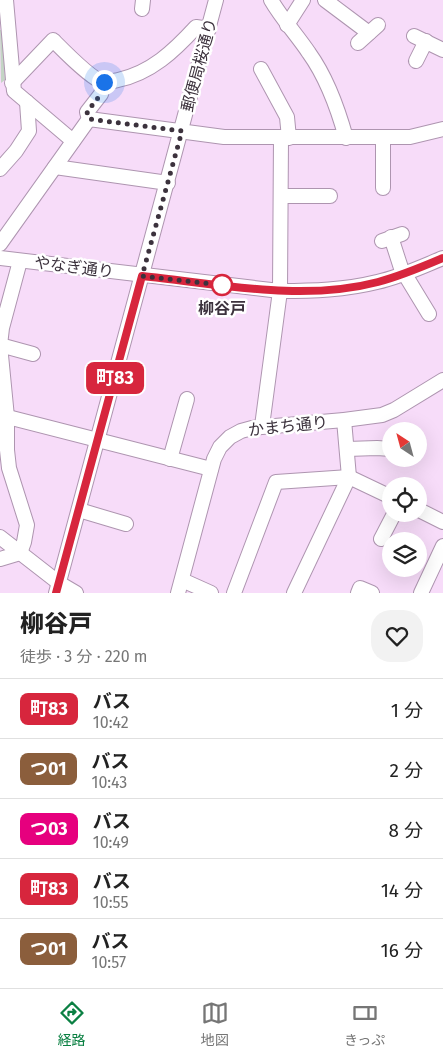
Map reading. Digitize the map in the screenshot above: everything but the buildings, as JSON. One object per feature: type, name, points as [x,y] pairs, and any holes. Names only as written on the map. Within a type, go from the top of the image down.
[{"type":"street","points":[[6,0],[9,88]]},
{"type":"street","name":"郵便局桜通り","points":[[58,588],[216,0]]},
{"type":"street","points":[[271,0],[310,55],[337,106],[346,138]]},
{"type":"street","points":[[287,25],[303,0]]},
{"type":"street","points":[[325,0],[373,29],[358,43]]},
{"type":"street","points":[[9,88],[53,40],[95,78],[104,82],[128,78],[148,70],[175,50],[196,27],[209,29]]},
{"type":"street","points":[[416,61],[420,38],[443,50]]},
{"type":"street","points":[[261,70],[288,117],[281,196],[280,291],[262,426]]},
{"type":"street","points":[[89,119],[87,112],[101,94],[104,82]]},
{"type":"street","points":[[9,88],[73,141]]},
{"type":"street","points":[[1,167],[16,151],[29,130],[27,102]]},
{"type":"street","points":[[89,119],[224,137],[410,138],[442,132]]},
{"type":"street","points":[[0,244],[89,119]]},
{"type":"street","points":[[382,138],[384,187]]},
{"type":"street","points":[[55,167],[168,183]]},
{"type":"street","points":[[281,196],[330,196]]},
{"type":"street","points":[[391,237],[401,268],[429,314]]},
{"type":"street","name":"やなぎ通り","points":[[0,258],[280,291],[319,291],[377,282],[405,274],[443,258]]},
{"type":"street","points":[[20,261],[2,328],[0,344],[9,468],[27,525],[20,553]]},
{"type":"street","points":[[0,344],[33,354]]},
{"type":"street","name":"かまち通り","points":[[180,586],[211,469],[220,447],[230,438],[241,431],[262,426],[369,418],[394,410],[443,380]]},
{"type":"street","points":[[170,459],[187,398]]},
{"type":"street","points":[[4,416],[211,469]]},
{"type":"street","points":[[294,593],[349,477],[344,420]]},
{"type":"street","points":[[347,449],[382,448]]},
{"type":"street","points":[[234,593],[276,482],[349,477],[382,493]]},
{"type":"street","points":[[79,510],[126,524]]},
{"type":"street","points":[[427,514],[443,522]]},
{"type":"street","points":[[381,539],[390,522]]},
{"type":"street","points":[[0,538],[20,553],[58,588],[76,593]]},
{"type":"street","points":[[421,593],[443,546]]},
{"type":"street","points":[[0,559],[20,553]]},
{"type":"street","points":[[180,586],[211,593]]},
{"type":"street","points":[[358,593],[360,588],[372,593]]},
{"type":"green space","points":[[0,30],[2,30],[5,80],[1,83]]},
{"type":"bus line","name":"町83","points":[[56,593],[142,276],[280,291],[319,291],[377,282],[405,274],[443,258]]},
{"type":"place","name":"柳谷戸","points":[[222,285]]},
{"type":"route","points":[[104,82],[101,94],[87,112],[89,119],[182,131],[142,276],[222,285]]}]
